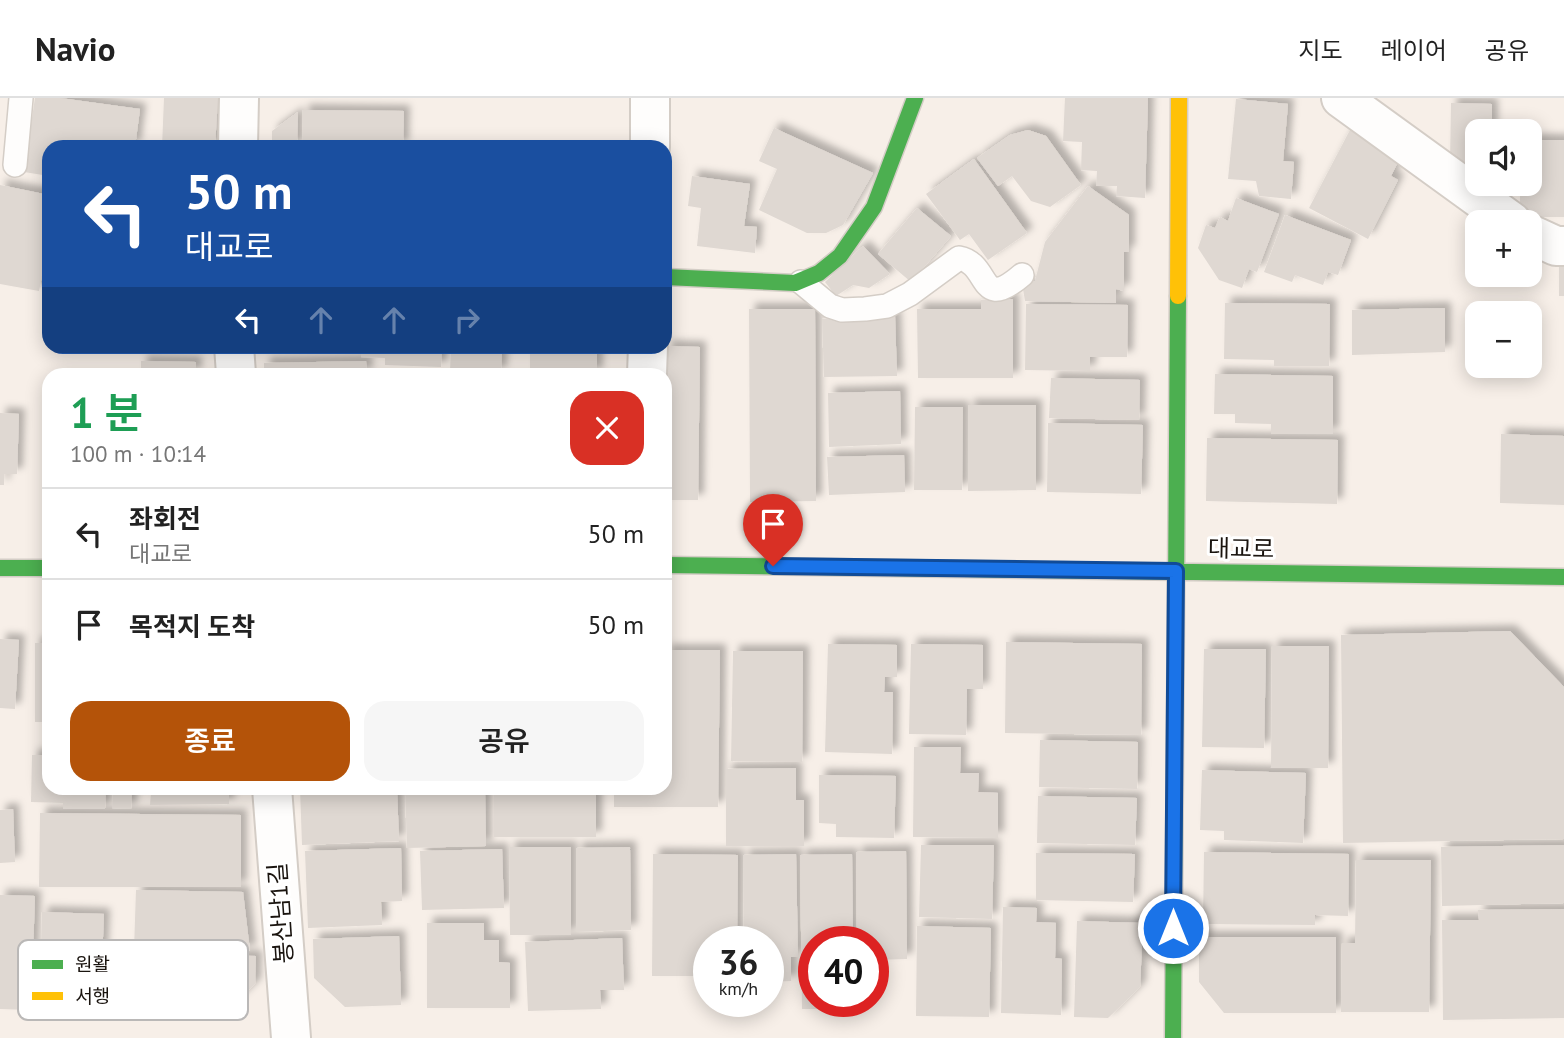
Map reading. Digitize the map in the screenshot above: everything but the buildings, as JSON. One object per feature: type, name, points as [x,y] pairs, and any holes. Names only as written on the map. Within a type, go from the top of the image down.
[{"type":"street","points":[[238,140],[239,98]]},
{"type":"street","points":[[650,98],[650,140]]},
{"type":"street","points":[[672,277],[801,282],[834,260],[857,236],[876,204],[915,98]]},
{"type":"street","points":[[1172,1038],[1179,98]]},
{"type":"street","points":[[1341,98],[1495,210]]},
{"type":"street","points":[[1542,240],[1556,246],[1564,246]]},
{"type":"street","name":"대교로","points":[[672,565],[1564,577]]},
{"type":"street","points":[[0,568],[42,568]]},
{"type":"street","name":"봉산남1길","points":[[273,795],[291,1038]]},
{"type":"lane","points":[[15,165],[21,98]]},
{"type":"lane","points":[[801,282],[830,306],[842,310],[887,306],[910,294],[959,258],[970,264],[984,283],[995,290],[1002,290],[1022,275]]},
{"type":"traffic: fast","points":[[672,277],[795,283],[819,273],[840,256],[874,207],[915,98]]},
{"type":"traffic: fast","points":[[1173,1038],[1178,296]]},
{"type":"traffic: fast","points":[[672,565],[1564,577]]},
{"type":"traffic: fast","points":[[0,568],[42,568]]},
{"type":"traffic: slow","points":[[1178,296],[1179,98]]},
{"type":"route","points":[[773,566],[1176,571],[1173,928]]}]
